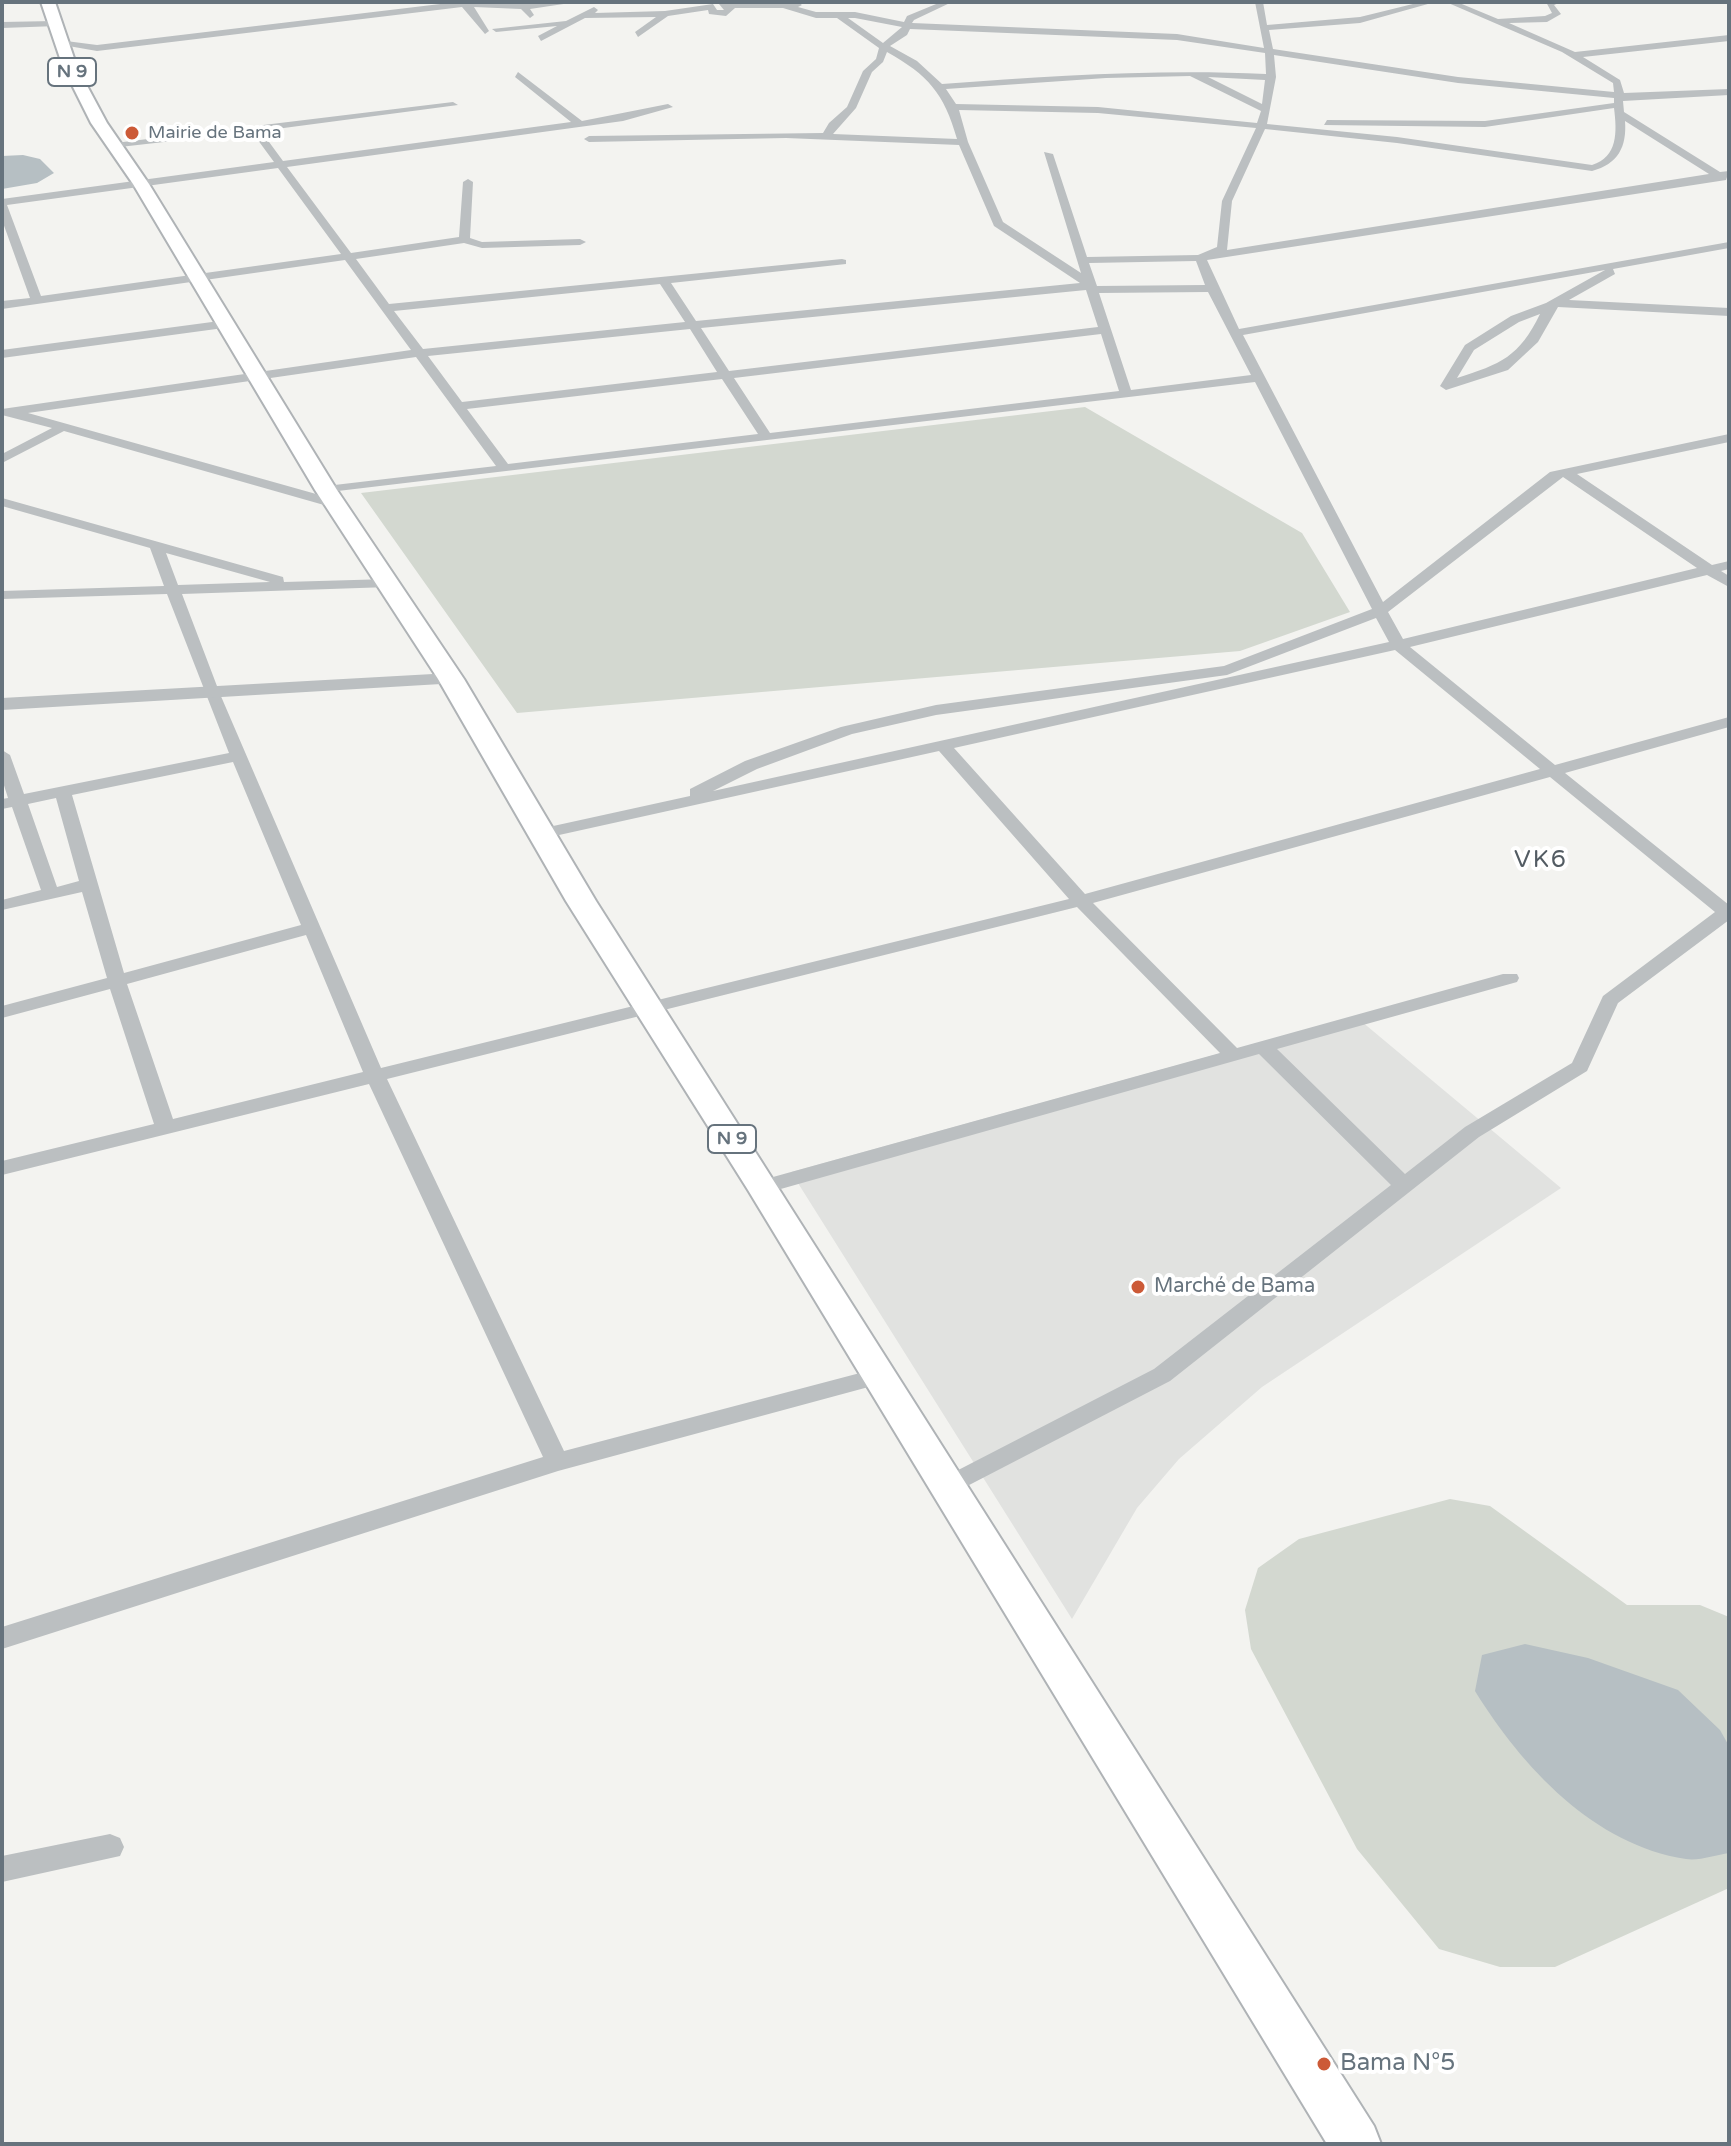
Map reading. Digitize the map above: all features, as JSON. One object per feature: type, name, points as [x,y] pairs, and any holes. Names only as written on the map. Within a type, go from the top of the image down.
[{"type":"main road","name":"N 9","points":[[48,2],[88,104],[260,375],[331,497],[451,679],[541,834],[647,1006],[763,1187],[946,1488],[1066,1674],[1356,2144]]},
{"type":"street","points":[[2,25],[58,34],[86,49],[463,3],[524,7],[573,2]]},
{"type":"street","points":[[666,2],[713,7]]},
{"type":"street","points":[[843,2],[855,15]]},
{"type":"street","points":[[910,26],[910,18],[948,2]]},
{"type":"street","points":[[1200,258],[1222,249],[1227,235],[1227,198],[1265,119],[1271,77],[1259,2]]},
{"type":"street","points":[[1262,28],[1360,20],[1431,2]]},
{"type":"street","points":[[1192,73],[1265,119],[1592,168],[1605,166],[1615,158],[1620,144],[1617,82],[1575,55],[1450,2]]},
{"type":"street","points":[[1497,21],[1547,19],[1557,14],[1549,4],[1557,2]]},
{"type":"street","points":[[463,3],[485,31]]},
{"type":"street","points":[[561,3],[550,14],[539,43],[581,19],[619,3]]},
{"type":"street","points":[[713,7],[712,12],[726,13],[733,6],[787,7],[844,17],[855,15],[910,26],[1177,37],[1620,106],[1729,181]]},
{"type":"street","points":[[517,27],[531,16],[524,7]]},
{"type":"street","points":[[496,29],[713,7]]},
{"type":"street","points":[[638,34],[665,14]]},
{"type":"street","points":[[844,17],[940,87],[953,107],[963,142],[998,224],[1091,288]]},
{"type":"street","points":[[826,137],[832,125],[851,108],[868,71],[880,60],[884,46],[910,26]]},
{"type":"street","points":[[1575,55],[1729,38]]},
{"type":"street","points":[[919,69],[1038,96],[1030,108]]},
{"type":"street","points":[[940,87],[1134,73],[1271,77]]},
{"type":"street","points":[[518,75],[580,124]]},
{"type":"street","points":[[953,107],[1485,124],[1729,95]]},
{"type":"street","points":[[115,146],[453,105]]},
{"type":"street","points":[[37,301],[2,204],[580,124],[668,107]]},
{"type":"street","points":[[255,130],[505,469]]},
{"type":"street","points":[[589,139],[826,137],[963,142]]},
{"type":"street","points":[[1048,154],[1126,394]]},
{"type":"street","points":[[1592,168],[1594,179],[1623,192]]},
{"type":"street","points":[[1082,260],[1200,258],[1723,175]]},
{"type":"street","points":[[464,240],[468,182]]},
{"type":"street","points":[[2,305],[464,240],[482,245],[580,242]]},
{"type":"street","points":[[2,243],[15,242]]},
{"type":"street","points":[[1236,333],[1729,245]]},
{"type":"street","points":[[946,1488],[1162,1375],[1472,1132],[1580,1067],[1610,1000],[1728,912],[1398,645],[1212,288],[1200,258]]},
{"type":"street","points":[[384,308],[842,262]]},
{"type":"street","points":[[1553,304],[1534,339],[1504,367],[1446,386],[1469,348],[1515,319],[1553,304],[1622,265]]},
{"type":"street","points":[[663,279],[766,437]]},
{"type":"street","points":[[4,411],[417,353],[1091,288],[1212,288]]},
{"type":"street","points":[[1553,304],[1729,312]]},
{"type":"street","points":[[2,354],[227,324]]},
{"type":"street","points":[[460,406],[1105,330]]},
{"type":"street","points":[[4,411],[331,497],[505,469],[1259,378]]},
{"type":"street","points":[[2,459],[63,427]]},
{"type":"street","points":[[670,806],[751,765],[847,730],[936,710],[1227,670],[1380,611],[1555,475],[1729,438]]},
{"type":"street","points":[[1566,473],[1729,583]]},
{"type":"street","points":[[2,502],[297,585]]},
{"type":"street","points":[[156,546],[212,694],[374,1074],[557,1462]]},
{"type":"street","points":[[541,834],[1398,645],[1729,565]]},
{"type":"street","points":[[2,595],[389,583]]},
{"type":"street","points":[[2,704],[451,679]]},
{"type":"street","points":[[2,1168],[1081,901],[1553,768],[1729,722]]},
{"type":"street","points":[[943,746],[1081,901],[1233,1055]]},
{"type":"street","points":[[2,755],[10,802],[51,894]]},
{"type":"street","points":[[10,802],[239,756]]},
{"type":"street","points":[[62,791],[117,981],[165,1126]]},
{"type":"street","points":[[2,905],[91,884]]},
{"type":"street","points":[[2,1012],[312,928]]},
{"type":"street","points":[[763,1187],[1510,978]]},
{"type":"street","points":[[1263,1047],[1404,1185]]},
{"type":"street","points":[[2,1638],[557,1462],[879,1376]]},
{"type":"street","points":[[2,1869],[110,1847]]},
{"type":"shaded area","points":[[23,155],[40,159],[54,173],[37,183],[2,189],[2,156]]},
{"type":"shaded area","points":[[1085,407],[1302,533],[1350,612],[1240,651],[517,713],[361,493]]},
{"type":"shaded area","name":"Marché de Bama","points":[[1355,1016],[1561,1188],[1262,1387],[1179,1459],[1137,1508],[1072,1619],[791,1172]]},
{"type":"shaded area","points":[[1450,1499],[1490,1506],[1627,1605],[1700,1605],[1729,1617],[1729,1888],[1555,1967],[1500,1967],[1439,1949],[1357,1849],[1251,1649],[1245,1610],[1258,1568],[1299,1539]]},
{"type":"shaded area","points":[[1525,1644],[1588,1658],[1678,1690],[1720,1730],[1729,1746],[1729,1853],[1686,1859],[1652,1851],[1621,1838],[1591,1820],[1538,1774],[1475,1691],[1482,1655]]},
{"type":"place","name":"Mairie de Bama","points":[[132,133]]},
{"type":"place","name":"Marché de Bama","points":[[1138,1287]]},
{"type":"place","name":"Bama N°5","points":[[1324,2064]]},
{"type":"district","name":"VK6","points":[[1541,861]]}]
